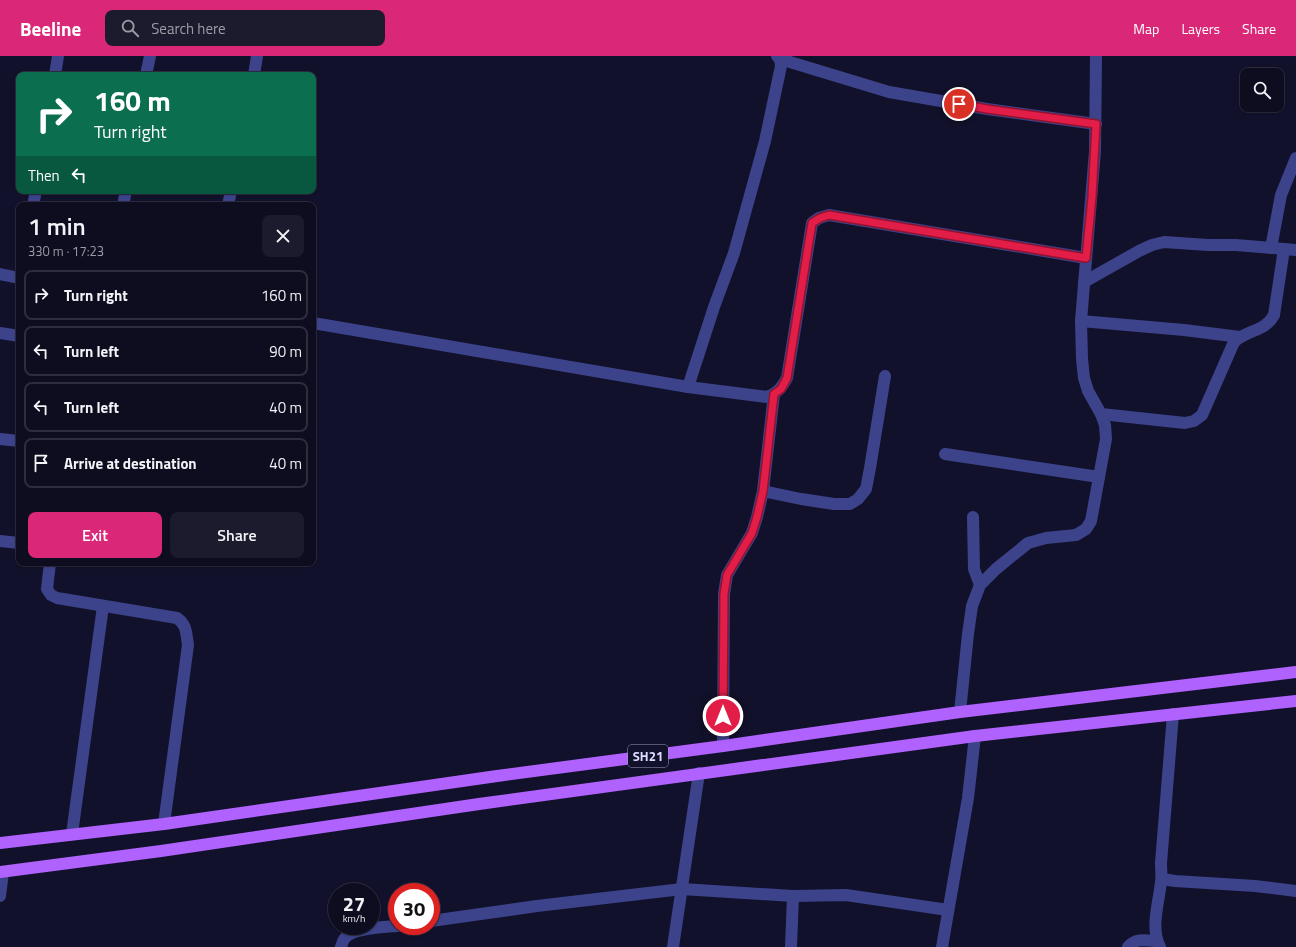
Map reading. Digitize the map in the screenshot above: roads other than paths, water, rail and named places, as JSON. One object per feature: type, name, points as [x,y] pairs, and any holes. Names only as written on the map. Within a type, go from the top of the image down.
[{"type":"main road","name":"SH21","points":[[0,843],[164,824],[960,712],[1296,672]]},
{"type":"main road","name":"SH21","points":[[2,872],[168,850],[699,773],[975,736],[1296,702]]},
{"type":"street","points":[[55,72],[58,56]]},
{"type":"street","points":[[147,72],[150,56]]},
{"type":"street","points":[[254,72],[257,56]]},
{"type":"street","points":[[960,712],[972,606],[980,585],[996,569],[1028,543],[1046,538],[1076,535],[1086,529],[1091,521],[1106,439],[1101,414],[1088,391],[1084,378],[1080,321],[1092,197],[1096,124],[1096,56]]},
{"type":"street","points":[[779,57],[889,92],[987,109],[1096,124]]},
{"type":"street","points":[[688,386],[738,238],[765,141],[781,66],[779,57]]},
{"type":"street","points":[[1271,248],[1281,195],[1296,158]]},
{"type":"street","points":[[316,324],[688,386],[767,397],[781,389],[787,378],[812,223],[820,218],[829,215],[1086,258]]},
{"type":"street","points":[[1084,282],[1139,251],[1152,245],[1164,242],[1236,245],[1296,250]]},
{"type":"street","points":[[1101,414],[1185,423],[1194,421],[1202,415],[1234,342],[1240,337],[1265,326],[1271,321],[1274,315],[1284,249]]},
{"type":"street","points":[[0,274],[16,277]]},
{"type":"street","points":[[1080,321],[1184,330],[1240,337]]},
{"type":"street","points":[[0,333],[16,336]]},
{"type":"street","points":[[763,491],[834,504],[850,504],[858,499],[866,489],[885,376]]},
{"type":"street","points":[[723,746],[724,594],[727,575],[752,533],[763,491],[774,394]]},
{"type":"street","points":[[0,439],[16,441]]},
{"type":"street","points":[[945,454],[1099,477]]},
{"type":"street","points":[[973,517],[974,569],[980,585]]},
{"type":"street","points":[[0,541],[16,543]]},
{"type":"street","points":[[50,566],[46,589],[51,595],[57,598],[177,618],[183,623],[186,630],[188,645],[164,824]]},
{"type":"street","points":[[72,834],[103,606]]},
{"type":"street","points":[[1128,947],[1139,940],[1158,944],[1155,928],[1162,880],[1161,863],[1173,714]]},
{"type":"street","points":[[942,947],[968,798],[975,736]]},
{"type":"street","points":[[673,947],[699,773]]},
{"type":"street","points":[[0,896],[2,872]]},
{"type":"street","points":[[1162,880],[1255,886],[1296,891]]},
{"type":"street","points":[[440,920],[537,906],[682,889],[793,896],[846,895],[948,910]]},
{"type":"street","points":[[791,947],[793,896]]},
{"type":"street","points":[[341,947],[344,938],[351,934],[388,927]]}]
